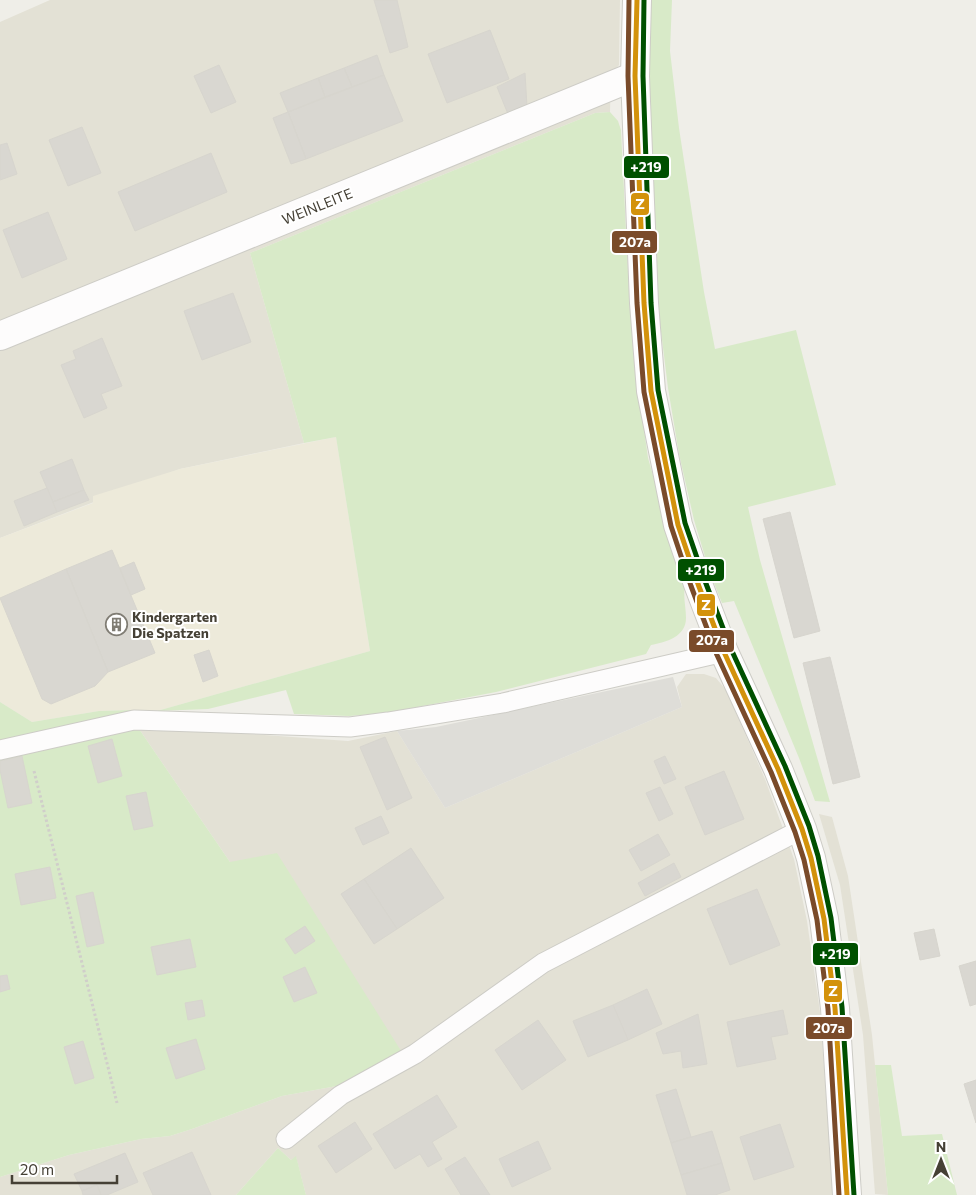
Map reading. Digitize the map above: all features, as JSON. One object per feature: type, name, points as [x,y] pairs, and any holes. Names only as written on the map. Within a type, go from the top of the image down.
[{"type":"street","points":[[637,0],[635,76],[644,303],[651,391],[678,525],[724,652],[778,769],[802,829],[811,858],[824,919],[835,1008],[847,1195]]},
{"type":"street","name":"WEINLEITE","points":[[0,336],[635,76]]},
{"type":"lane","points":[[0,750],[134,720],[350,727],[388,722],[503,703],[724,652]]},
{"type":"lane","points":[[286,1139],[341,1095],[415,1054],[543,962],[802,829]]},
{"type":"path","points":[[28,744],[117,1103]]},
{"type":"shaded area","points":[[50,0],[620,0],[619,65],[611,74],[610,112],[595,113],[250,253],[304,443],[180,469],[0,538],[0,22]]},
{"type":"shaded area","points":[[336,437],[370,651],[157,711],[99,711],[32,722],[0,702],[0,538],[93,503],[93,496],[180,469]]},
{"type":"shaded area","points":[[686,674],[704,674],[716,678],[726,690],[765,779],[794,859],[807,921],[820,1012],[833,1195],[306,1195],[296,1157],[291,1160],[278,1148],[236,1195],[0,1195],[0,1177],[69,1155],[141,1139],[170,1136],[282,1096],[337,1086],[230,862],[137,726],[348,741],[397,731],[445,808],[682,707],[677,687]]},
{"type":"shaded area","points":[[673,677],[682,707],[445,808],[397,731],[436,727]]},
{"type":"shaded area","points":[[819,814],[832,817],[848,876],[872,1035],[888,1195],[875,1194],[863,1035],[840,885]]},
{"type":"green space","points":[[650,0],[672,0],[670,51],[679,128],[704,292],[715,349],[796,330],[836,485],[748,507],[760,560],[830,802],[815,801],[734,601],[722,603],[710,573],[694,520],[679,454],[668,388],[658,307],[647,48]]},
{"type":"green space","points":[[610,112],[618,121],[621,130],[630,312],[648,458],[685,585],[686,618],[683,630],[674,638],[651,645],[646,654],[496,692],[386,713],[349,716],[294,714],[286,690],[208,709],[157,711],[370,651],[336,437],[304,443],[250,253],[595,113]]},
{"type":"green space","points":[[0,702],[32,722],[99,711],[132,710],[122,716],[0,744]]},
{"type":"green space","points":[[137,726],[230,862],[277,853],[403,1054],[337,1086],[282,1096],[170,1136],[141,1139],[69,1155],[0,1177],[0,756]]},
{"type":"green space","points":[[875,1065],[891,1065],[902,1136],[942,1134],[957,1195],[888,1195]]},
{"type":"green space","points":[[278,1148],[291,1160],[296,1156],[306,1195],[236,1195]]},
{"type":"building","points":[[374,0],[397,0],[408,47],[390,53]]},
{"type":"building","points":[[490,30],[509,79],[447,103],[428,54]]},
{"type":"building","points":[[377,55],[384,75],[352,87],[344,68]]},
{"type":"building","points":[[219,65],[236,102],[211,113],[194,76]]},
{"type":"building","points":[[344,68],[352,87],[325,97],[318,78]]},
{"type":"building","points":[[525,73],[527,107],[508,114],[497,87]]},
{"type":"building","points":[[384,75],[403,121],[306,159],[288,112]]},
{"type":"building","points":[[318,78],[325,97],[288,112],[280,93]]},
{"type":"building","points":[[288,112],[306,159],[291,164],[273,118]]},
{"type":"building","points":[[82,127],[101,173],[68,186],[49,140]]},
{"type":"building","points":[[7,143],[17,174],[0,180],[0,145]]},
{"type":"building","points":[[211,153],[227,192],[135,231],[118,192]]},
{"type":"building","points":[[48,212],[67,259],[22,278],[3,230]]},
{"type":"building","points":[[233,293],[251,342],[202,360],[184,311]]},
{"type":"building","points":[[102,338],[122,386],[101,394],[107,408],[84,418],[61,365],[76,359],[73,351]]},
{"type":"building","points":[[72,459],[84,490],[53,502],[40,472]]},
{"type":"building","points":[[47,488],[57,512],[24,526],[14,501]]},
{"type":"building","points":[[84,490],[89,500],[57,512],[53,502]]},
{"type":"building","points":[[790,512],[820,631],[794,638],[763,519]]},
{"type":"building","name":"Kindergarten Die Spatzen","points":[[112,550],[155,653],[108,672],[66,569]]},
{"type":"building","points":[[134,562],[145,589],[131,595],[120,568]]},
{"type":"building","points":[[66,569],[108,672],[95,686],[51,704],[42,699],[0,598]]},
{"type":"building","points":[[209,650],[218,676],[203,682],[194,655]]},
{"type":"building","points":[[830,657],[860,777],[833,784],[803,663]]},
{"type":"building","points":[[385,737],[412,798],[387,810],[360,747]]},
{"type":"building","points":[[112,739],[122,776],[98,783],[88,746]]},
{"type":"building","points":[[22,756],[32,803],[8,808],[0,770],[0,761]]},
{"type":"building","points":[[665,756],[676,779],[664,784],[654,761]]},
{"type":"building","points":[[724,771],[744,819],[705,835],[685,787]]},
{"type":"building","points":[[660,787],[673,814],[659,821],[646,793]]},
{"type":"building","points":[[146,792],[153,826],[134,830],[126,796]]},
{"type":"building","points":[[381,816],[389,833],[363,845],[355,828]]},
{"type":"building","points":[[658,834],[670,855],[641,871],[629,850]]},
{"type":"building","points":[[411,848],[444,898],[397,929],[364,879]]},
{"type":"building","points":[[674,863],[681,877],[645,896],[638,883]]},
{"type":"building","points":[[50,867],[56,898],[21,905],[15,874]]},
{"type":"building","points":[[364,879],[397,929],[374,944],[341,894]]},
{"type":"building","points":[[757,889],[780,945],[730,965],[707,909]]},
{"type":"building","points":[[93,892],[104,943],[87,947],[76,896]]},
{"type":"building","points":[[305,926],[315,941],[295,954],[285,939]]},
{"type":"building","points":[[934,929],[940,956],[920,960],[914,933]]},
{"type":"building","points":[[190,939],[196,967],[157,975],[151,947]]},
{"type":"building","points":[[976,961],[976,1004],[970,1006],[959,966]]},
{"type":"building","points":[[305,967],[317,993],[294,1002],[283,977]]},
{"type":"building","points":[[7,975],[10,989],[0,992],[0,976]]},
{"type":"building","points":[[647,989],[662,1024],[628,1040],[613,1005]]},
{"type":"building","points":[[202,1000],[205,1016],[188,1020],[185,1003]]},
{"type":"building","points":[[613,1005],[628,1040],[588,1057],[573,1021]]},
{"type":"building","points":[[783,1010],[788,1034],[771,1037],[776,1059],[737,1067],[727,1022]]},
{"type":"building","points":[[698,1014],[707,1064],[683,1068],[681,1051],[663,1054],[656,1033]]},
{"type":"building","points":[[538,1020],[566,1060],[522,1090],[495,1050]]},
{"type":"building","points":[[196,1039],[205,1069],[176,1079],[166,1048]]},
{"type":"building","points":[[83,1041],[94,1078],[75,1084],[64,1047]]},
{"type":"building","points":[[976,1080],[976,1123],[964,1084]]},
{"type":"building","points":[[676,1089],[691,1137],[671,1143],[656,1095]]},
{"type":"building","points":[[437,1095],[457,1127],[432,1142],[442,1159],[428,1167],[420,1154],[395,1169],[373,1134]]},
{"type":"building","points":[[355,1122],[372,1149],[336,1173],[318,1146]]},
{"type":"building","points":[[780,1124],[794,1167],[754,1180],[740,1137]]},
{"type":"building","points":[[712,1131],[722,1163],[681,1175],[671,1143]]},
{"type":"building","points":[[538,1141],[551,1169],[512,1187],[499,1159]]},
{"type":"building","points":[[192,1152],[211,1195],[153,1195],[143,1173]]},
{"type":"building","points":[[125,1153],[138,1182],[107,1195],[101,1195],[97,1185],[82,1191],[74,1174]]},
{"type":"building","points":[[465,1157],[490,1195],[461,1195],[445,1169]]},
{"type":"building","points":[[722,1163],[730,1190],[715,1195],[687,1195],[681,1175]]},
{"type":"building","points":[[97,1185],[101,1195],[83,1195],[82,1191]]},
{"type":"transit line","name":"207a","points":[[629,0],[628,76],[637,303],[644,392],[671,526],[691,586],[717,655],[771,772],[804,860],[817,920],[828,1009],[839,1195]]},
{"type":"transit line","name":"Z","points":[[637,0],[635,76],[644,303],[651,391],[678,525],[698,584],[724,652],[778,769],[802,829],[811,858],[824,919],[835,1008],[847,1195]]},
{"type":"transit line","name":"+219","points":[[644,0],[643,76],[651,303],[658,390],[685,523],[731,649],[785,766],[809,826],[818,856],[831,918],[842,1007],[854,1195]]},
{"type":"place","name":"Kindergarten Die Spatzen","points":[[116,624]]}]
